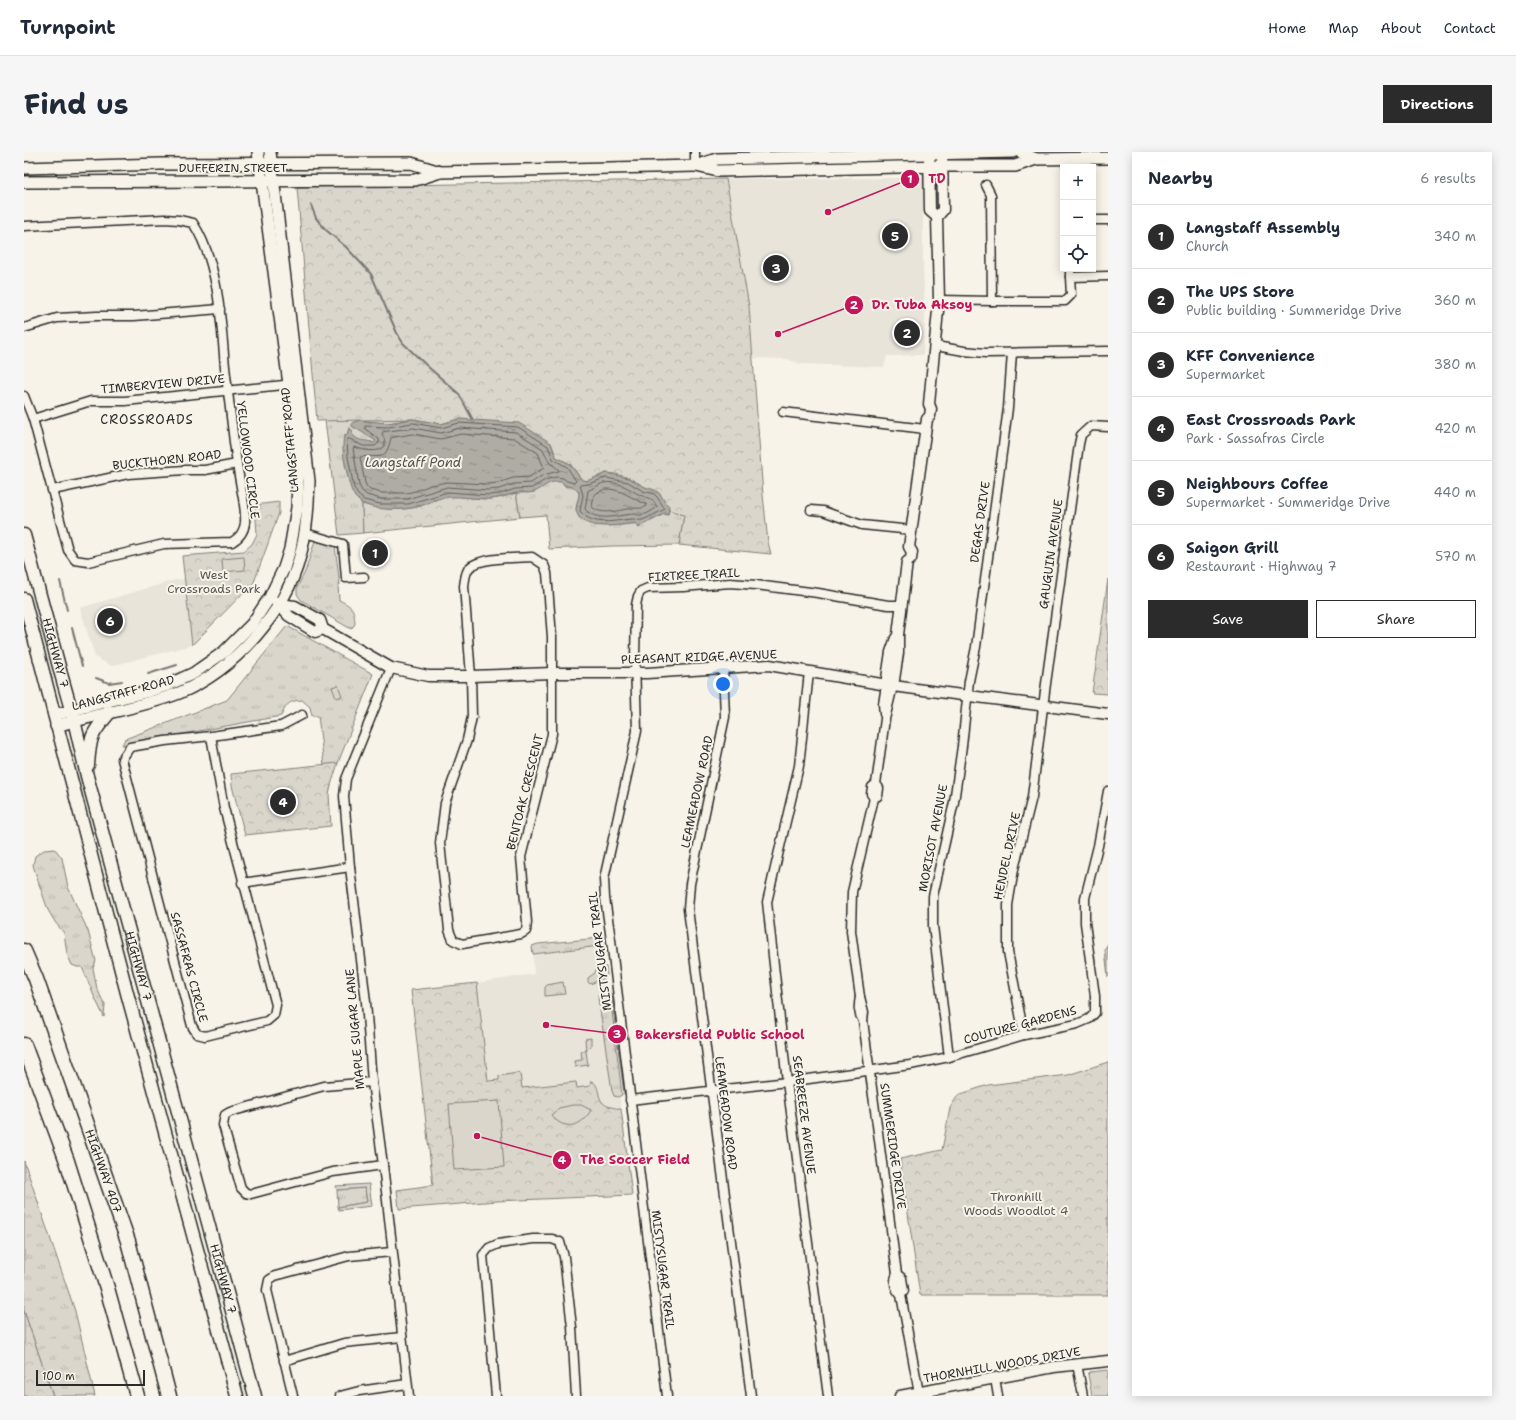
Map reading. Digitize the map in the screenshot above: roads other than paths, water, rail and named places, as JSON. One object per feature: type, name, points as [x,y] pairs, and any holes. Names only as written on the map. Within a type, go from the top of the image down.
[{"type":"highway","name":"HIGHWAY 407","points":[[24,951],[36,979],[128,1241],[169,1396]]},
{"type":"highway","points":[[24,1045],[67,1161],[107,1288],[137,1396]]},
{"type":"main road","name":"LANGSTAFF ROAD","points":[[73,716],[104,702],[168,686],[194,674],[224,652],[274,601],[288,589],[300,556],[307,521],[309,481],[294,384],[268,181],[260,164],[258,152]]},
{"type":"main road","name":"LANGSTAFF ROAD","points":[[268,181],[272,164],[270,152]]},
{"type":"main road","name":"DUFFERIN STREET","points":[[696,166],[717,160],[929,153],[1013,152]]},
{"type":"main road","name":"DUFFERIN STREET","points":[[1020,152],[1036,159],[1067,163],[1108,158]]},
{"type":"main road","name":"DUFFERIN STREET","points":[[24,182],[415,180],[440,172],[696,166],[718,171],[930,166],[1015,166],[1036,159]]},
{"type":"main road","name":"DUFFERIN STREET","points":[[24,168],[161,164],[411,163],[440,172]]},
{"type":"main road","name":"LANGSTAFF ROAD","points":[[55,720],[73,716],[110,712],[180,692],[228,664],[261,631],[274,601],[279,580],[290,549],[297,508],[298,475],[294,384]]},
{"type":"main road","name":"HIGHWAY 7","points":[[24,535],[73,716],[87,776],[255,1396]]},
{"type":"main road","name":"HIGHWAY 7","points":[[24,599],[127,993],[237,1396]]},
{"type":"main road","points":[[87,776],[90,741],[96,728],[110,712]]},
{"type":"street","points":[[695,152],[696,166]]},
{"type":"street","name":"SUMMERIDGE DRIVE","points":[[929,153],[930,211],[937,217]]},
{"type":"street","name":"SUMMERIDGE DRIVE","points":[[919,1394],[901,1295],[897,1291],[895,1279],[897,1274],[863,1021],[864,1012],[860,997],[851,931],[852,892],[874,798],[878,796],[879,788],[876,784],[885,719],[883,704],[889,686],[891,652],[898,635],[907,562],[911,559],[912,552],[909,547],[926,424],[932,409],[929,404],[936,346],[939,300],[937,217],[943,210],[942,153]]},
{"type":"street","points":[[986,185],[991,195],[992,302]]},
{"type":"street","name":"YELLOWOOD CIRCLE","points":[[24,226],[165,219],[193,223],[205,247],[211,264],[220,309],[237,464],[245,508],[245,525],[241,535],[238,539],[232,542],[164,544],[88,562],[75,560],[68,550],[33,419],[24,396]]},
{"type":"street","points":[[1096,220],[1108,220]]},
{"type":"street","points":[[939,300],[1062,302],[1067,300],[1071,295],[1070,273],[1108,276]]},
{"type":"street","points":[[24,328],[57,318],[134,316],[220,309]]},
{"type":"street","points":[[936,346],[986,353],[1108,351]]},
{"type":"street","name":"DEGAS DRIVE","points":[[968,695],[976,647],[1008,408],[1012,352]]},
{"type":"street","name":"TIMBERVIEW DRIVE","points":[[33,419],[91,401],[125,401],[294,384]]},
{"type":"street","points":[[783,412],[926,424]]},
{"type":"street","name":"GAUGUIN AVENUE","points":[[1043,706],[1078,444],[1081,435],[1091,426],[1108,427]]},
{"type":"street","name":"BUCKTHORN ROAD","points":[[53,490],[128,474],[205,470],[237,464]]},
{"type":"street","points":[[811,510],[823,512],[862,525],[912,530]]},
{"type":"street","points":[[305,533],[343,544],[346,578],[364,577]]},
{"type":"street","points":[[471,676],[464,586],[468,569],[475,563],[489,560],[532,557],[544,565],[548,572],[553,673]]},
{"type":"street","name":"FIRTREE TRAIL","points":[[636,673],[636,605],[641,591],[648,588],[730,583],[771,587],[888,605],[902,605]]},
{"type":"street","name":"PLEASANT RIDGE AVENUE","points":[[274,601],[295,606],[320,620],[323,629],[391,668],[428,676],[636,673],[769,665],[889,686],[1108,714]]},
{"type":"street","name":"MAPLE SUGAR LANE","points":[[391,668],[346,780],[344,796],[350,867],[366,1002],[372,1082],[383,1165],[409,1396]]},
{"type":"street","name":"LEAMEADOW ROAD","points":[[723,668],[725,717],[690,884],[688,910],[751,1396]]},
{"type":"street","name":"SEABREEZE AVENUE","points":[[809,672],[799,766],[767,902],[787,1082],[828,1396]]},
{"type":"street","name":"BENTOAK CRESCENT","points":[[471,676],[472,717],[467,740],[445,803],[440,843],[449,930],[453,940],[462,944],[521,934],[526,931],[527,922],[521,857],[552,734],[553,673]]},
{"type":"street","name":"MISTYSUGAR TRAIL","points":[[636,673],[637,731],[604,879],[605,898],[667,1396]]},
{"type":"street","name":"MORISOT AVENUE","points":[[949,1056],[933,926],[933,896],[954,802],[968,695]]},
{"type":"street","name":"HENDEL DRIVE","points":[[1024,1035],[1008,952],[1008,905],[1014,868],[1032,797],[1043,706]]},
{"type":"street","name":"SASSAFRAS CIRCLE","points":[[211,736],[224,808],[242,882],[276,1005],[274,1015],[267,1021],[205,1036],[197,1034],[192,1026],[122,759],[130,747],[281,726],[302,715]]},
{"type":"street","name":"COUTURE GARDENS","points":[[630,1100],[787,1082],[910,1065],[949,1056],[1024,1035],[1077,1024],[1089,1019],[1095,1013],[1095,996],[1085,923],[1085,898],[1098,846],[1108,791]]},
{"type":"street","points":[[242,882],[350,867]]},
{"type":"street","points":[[372,1082],[324,1086],[230,1112],[225,1115],[223,1125],[241,1188],[246,1193],[251,1194],[333,1172],[383,1165]]},
{"type":"street","points":[[496,1396],[483,1255],[489,1248],[498,1244],[552,1238],[560,1242],[564,1257],[572,1327],[576,1396]]},
{"type":"street","points":[[293,1396],[267,1290],[269,1280],[275,1276],[349,1256],[392,1252]]},
{"type":"street","points":[[284,1361],[344,1343],[402,1337]]},
{"type":"street","name":"THORNHILL WOODS DRIVE","points":[[900,1396],[919,1394],[996,1378],[1077,1364],[1108,1362]]},
{"type":"street","points":[[1077,1364],[1083,1396]]},
{"type":"street","points":[[996,1378],[998,1396]]},
{"type":"street","points":[[340,1396],[359,1391],[407,1384]]},
{"type":"water","name":"Langstaff Pond","points":[[413,419],[441,424],[459,419],[519,423],[551,443],[556,457],[570,464],[582,480],[587,481],[606,473],[629,478],[645,487],[655,490],[660,494],[669,506],[668,515],[664,514],[647,522],[639,528],[635,523],[603,526],[587,523],[581,519],[576,510],[579,492],[573,487],[565,486],[562,482],[549,483],[532,493],[516,493],[492,499],[445,497],[420,506],[405,509],[377,508],[361,503],[353,493],[348,478],[343,452],[344,436],[347,435],[349,428],[353,431],[352,434],[357,439],[374,443],[376,441],[352,426],[352,423],[359,420],[388,423]]},
{"type":"waterway","points":[[311,205],[316,218],[326,230],[346,247],[371,274],[397,333],[403,343],[459,394],[473,420]]},
{"type":"waterway","points":[[60,581],[67,610]]},
{"type":"waterway","points":[[72,628],[82,666]]},
{"type":"waterway","points":[[148,674],[177,665]]},
{"type":"waterway","points":[[96,678],[109,683],[122,681]]},
{"type":"place","name":"TD","points":[[828,212]]},
{"type":"place","name":"Neighbours Coffee","points":[[895,236]]},
{"type":"place","name":"KFF Convenience","points":[[776,268]]},
{"type":"place","name":"The UPS Store","points":[[907,333]]},
{"type":"place","name":"Dr. Tuba Aksoy","points":[[778,334]]},
{"type":"place","name":"Langstaff Assembly","points":[[375,553]]},
{"type":"place","name":"Saigon Grill","points":[[110,621]]},
{"type":"place","name":"East Crossroads Park","points":[[283,802]]},
{"type":"place","name":"Bakersfield Public School","points":[[546,1025]]},
{"type":"place","name":"The Soccer Field","points":[[477,1136]]},
{"type":"district","name":"CROSSROADS","points":[[147,419]]},
{"type":"park label","name":"West Crossroads Park","points":[[214,582]]},
{"type":"park label","name":"Thronhill Woods Woodlot 4","points":[[1016,1204]]}]
